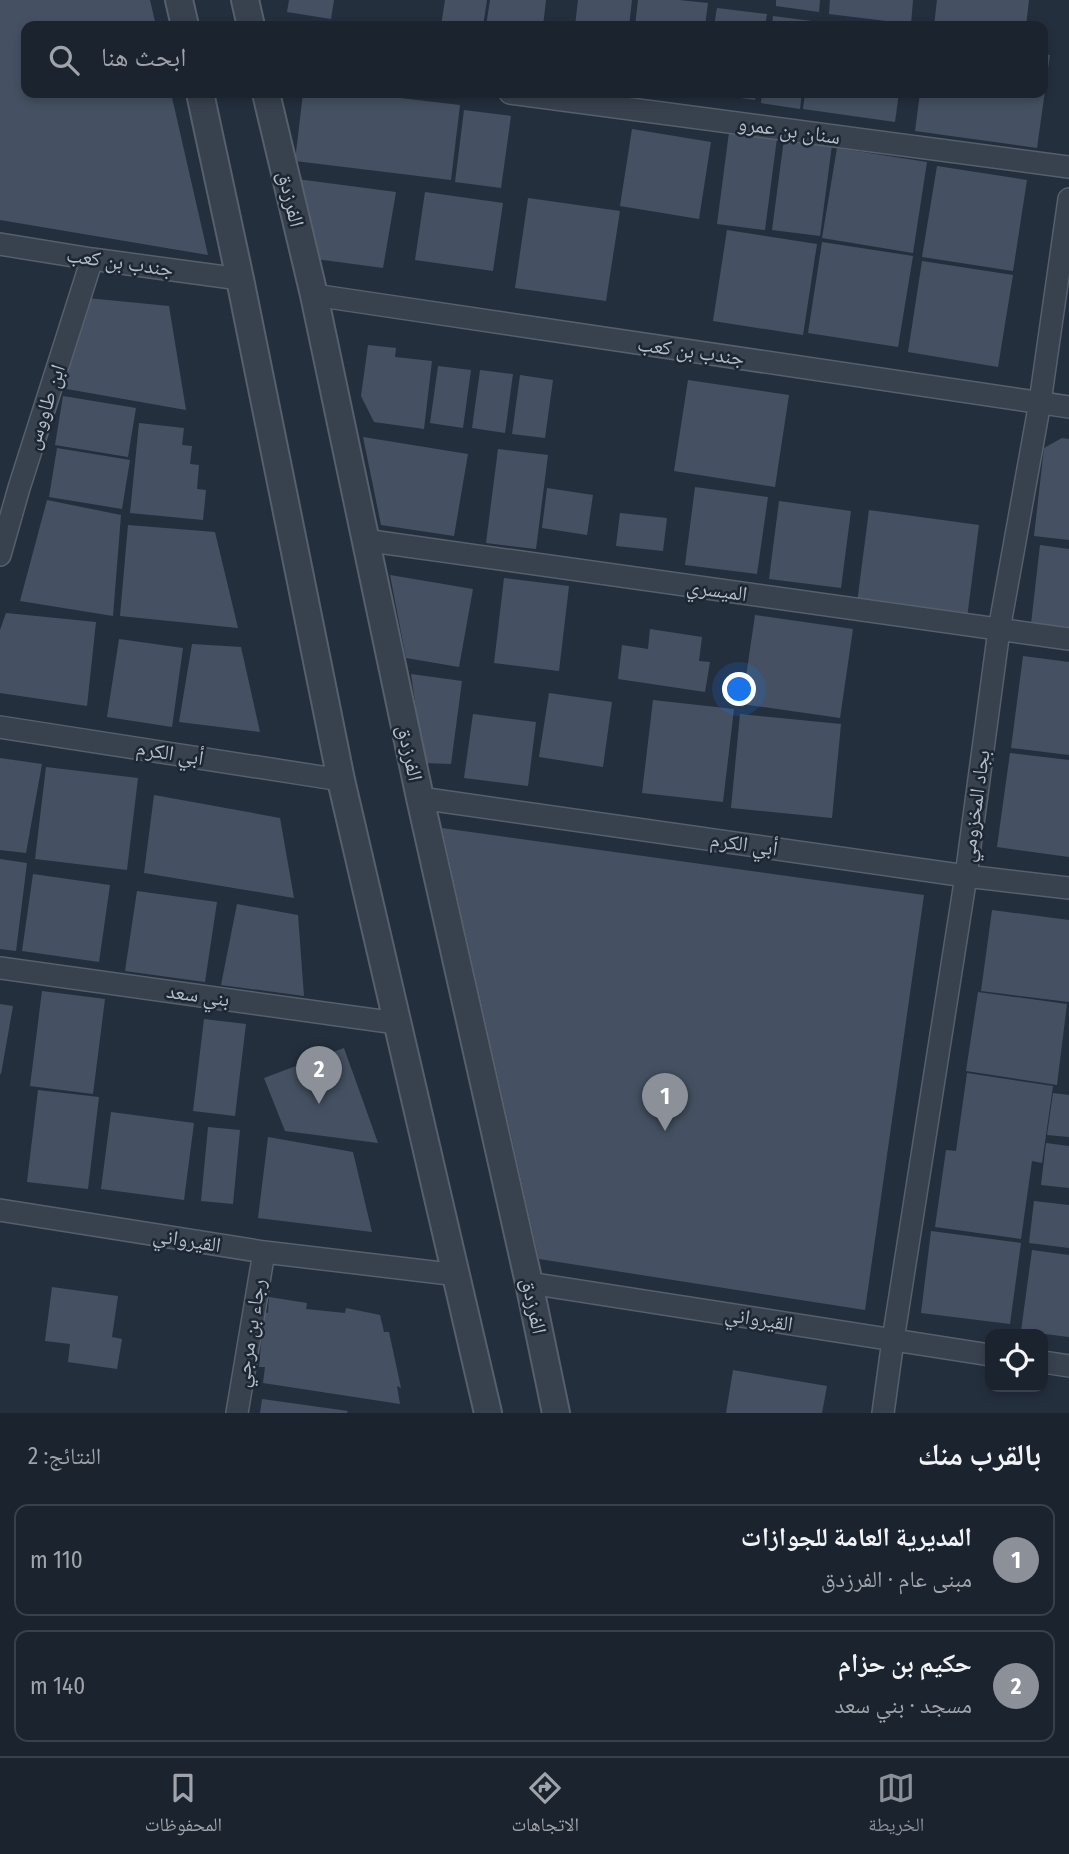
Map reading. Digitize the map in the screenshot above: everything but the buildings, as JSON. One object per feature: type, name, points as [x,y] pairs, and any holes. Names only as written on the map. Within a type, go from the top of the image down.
[{"type":"street","points":[[179,0],[184,21]]},
{"type":"street","points":[[244,0],[250,21]]},
{"type":"street","points":[[201,98],[341,780],[488,1413]]},
{"type":"street","name":"الفرزدق","points":[[267,98],[314,295],[420,798],[556,1413]]},
{"type":"street","name":"سنان بن عمرو","points":[[548,98],[1069,167]]},
{"type":"street","name":"بجاد المخزومي","points":[[883,1413],[966,876],[999,630],[1040,402],[1069,199]]},
{"type":"street","name":"جندب بن كعب","points":[[0,244],[240,279]]},
{"type":"street","name":"ابن طاووس","points":[[0,555],[10,487],[92,259]]},
{"type":"street","name":"جندب بن كعب","points":[[314,295],[1069,407]]},
{"type":"street","name":"الميسري","points":[[365,540],[1069,639]]},
{"type":"street","name":"أبي الكرم","points":[[0,727],[341,780]]},
{"type":"street","name":"أبي الكرم","points":[[420,798],[966,876],[1069,888]]},
{"type":"street","name":"بني سعد","points":[[0,968],[396,1023]]},
{"type":"street","name":"القيرواني","points":[[0,1210],[264,1252],[457,1275]]},
{"type":"street","name":"رجاء بن مرجي","points":[[237,1413],[264,1252]]},
{"type":"street","name":"القيرواني","points":[[529,1283],[985,1354]]},
{"type":"street","points":[[1048,1363],[1069,1366]]},
{"type":"place","name":"حكيم بن حزام","points":[[319,1104]]},
{"type":"place","name":"المديرية العامة للجوازات","points":[[665,1131]]}]
